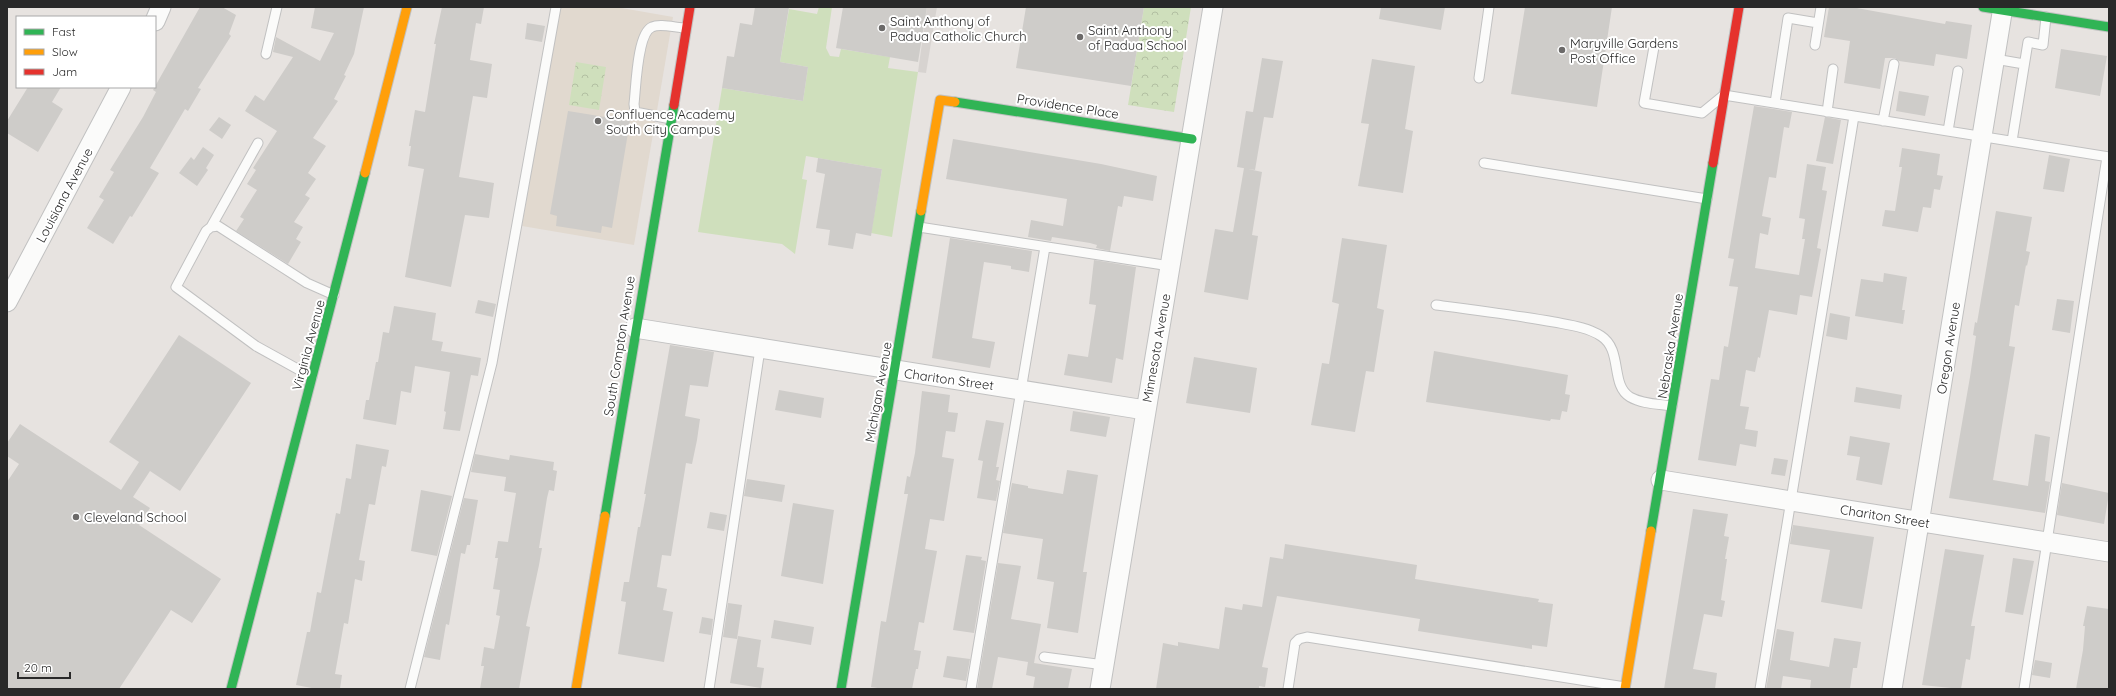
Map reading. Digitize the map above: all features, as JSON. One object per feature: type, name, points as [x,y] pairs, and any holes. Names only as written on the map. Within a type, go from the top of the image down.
[{"type":"street","points":[[156,18],[161,7]]},
{"type":"street","name":"Virginia Avenue","points":[[231,689],[313,378],[407,7]]},
{"type":"street","name":"South Compton Avenue","points":[[576,689],[635,328],[690,7]]},
{"type":"street","name":"Minnesota Avenue","points":[[1100,689],[1145,410],[1192,139],[1213,7]]},
{"type":"street","name":"Nebraska Avenue","points":[[1625,688],[1739,7]]},
{"type":"street","points":[[1983,7],[2003,8],[2046,17],[2068,17],[2109,27]]},
{"type":"street","name":"Oregon Avenue","points":[[1892,689],[2003,8]]},
{"type":"street","name":"Louisiana Avenue","points":[[7,302],[120,88]]},
{"type":"street","name":"Providence Place","points":[[940,100],[1192,139]]},
{"type":"street","name":"Michigan Avenue","points":[[841,689],[940,100]]},
{"type":"street","name":"Chariton Street","points":[[635,328],[895,371],[1022,389],[1145,410]]},
{"type":"street","name":"Chariton Street","points":[[1661,480],[2109,552]]},
{"type":"lane","points":[[266,54],[277,7]]},
{"type":"lane","points":[[410,689],[492,363],[556,7]]},
{"type":"lane","points":[[1479,78],[1489,7]]},
{"type":"lane","points":[[1815,45],[1821,7]]},
{"type":"lane","points":[[2012,142],[2028,42],[2043,45],[2046,17]]},
{"type":"lane","points":[[1775,103],[1788,18],[1818,24]]},
{"type":"lane","points":[[671,119],[635,112],[634,104],[641,42],[646,30],[653,26],[686,28]]},
{"type":"lane","points":[[1654,47],[1644,103],[1702,113],[1724,95],[2108,157],[2024,689]]},
{"type":"lane","points":[[1995,59],[2024,64]]},
{"type":"lane","points":[[1883,121],[1894,64]]},
{"type":"lane","points":[[1827,112],[1833,69]]},
{"type":"lane","points":[[1948,131],[1958,71]]},
{"type":"lane","points":[[1760,689],[1854,116]]},
{"type":"lane","points":[[212,227],[258,144]]},
{"type":"lane","points":[[1484,163],[1707,199]]},
{"type":"lane","points":[[313,378],[256,346],[176,287],[206,231],[212,227],[218,226],[307,283],[334,295]]},
{"type":"lane","points":[[919,227],[1170,266]]},
{"type":"lane","points":[[971,689],[1045,247]]},
{"type":"lane","points":[[1436,305],[1541,320],[1593,332],[1602,337],[1609,344],[1614,354],[1620,383],[1629,396],[1639,401],[1673,407]]},
{"type":"lane","points":[[709,689],[760,349]]},
{"type":"lane","points":[[1288,689],[1294,643],[1300,638],[1307,637],[1625,688]]},
{"type":"lane","points":[[1044,656],[1104,665]]},
{"type":"shaded area","name":"Confluence Academy South City Campus","points":[[560,7],[616,7],[673,17],[634,245],[522,226]]},
{"type":"shaded area","points":[[927,7],[937,7],[926,73],[918,72]]},
{"type":"green space","points":[[819,7],[832,7],[826,48],[830,56],[839,57],[841,49],[890,57],[888,68],[918,72],[892,237],[871,233],[882,169],[806,156],[802,179],[807,180],[795,254],[782,244],[698,232],[722,88],[803,101],[808,67],[780,62],[789,9],[817,14]]},
{"type":"green space","points":[[1144,7],[1191,7],[1174,112],[1128,105]]},
{"type":"green space","points":[[576,62],[606,67],[599,110],[569,105]]},
{"type":"building","points":[[200,7],[222,7],[236,15],[229,34],[231,36],[198,88],[201,89],[188,111],[185,109],[150,168],[159,173],[132,217],[130,216],[113,244],[87,228],[104,200],[99,197],[114,172],[110,170],[143,117],[156,92],[153,90],[156,88],[156,85]]},
{"type":"building","points":[[315,7],[364,7],[354,54],[344,75],[346,76],[334,99],[338,101],[313,138],[326,146],[308,173],[316,179],[305,195],[310,198],[294,222],[303,227],[296,239],[301,242],[288,264],[236,231],[244,219],[240,217],[257,190],[247,184],[256,170],[253,168],[277,131],[245,111],[255,95],[264,101],[293,57],[273,52],[276,37],[320,61],[334,33],[311,28]]},
{"type":"building","points":[[442,7],[484,7],[481,24],[476,23],[470,60],[492,64],[487,98],[473,96],[459,177],[494,183],[489,218],[465,215],[451,287],[405,277],[424,169],[408,166],[411,146],[409,146],[415,110],[425,112],[436,44],[434,44]]},
{"type":"building","points":[[755,7],[789,7],[780,62],[808,67],[803,101],[722,88],[727,56],[734,57],[740,23],[752,25]]},
{"type":"building","name":"Saint Anthony of Padua Catholic Church","points":[[843,7],[927,7],[918,62],[836,48]]},
{"type":"building","name":"Saint Anthony of Padua School","points":[[1026,7],[1144,7],[1131,86],[1016,68]]},
{"type":"building","points":[[1381,7],[1445,7],[1441,30],[1379,19]]},
{"type":"building","name":"Maryville Gardens Post Office","points":[[1525,7],[1612,7],[1597,107],[1511,94]]},
{"type":"building","points":[[1829,7],[1851,7],[1945,24],[1946,21],[1972,25],[1967,59],[1936,54],[1934,66],[1899,61],[1895,58],[1885,58],[1880,89],[1844,83],[1850,41],[1824,37]]},
{"type":"building","points":[[527,23],[545,26],[542,42],[525,39]]},
{"type":"building","points":[[2061,49],[2107,56],[2100,96],[2055,88]]},
{"type":"building","points":[[1262,58],[1283,61],[1273,118],[1264,117],[1255,170],[1237,167],[1246,111],[1253,112]]},
{"type":"building","points":[[1372,59],[1415,66],[1405,129],[1413,131],[1403,193],[1358,186],[1369,124],[1361,123]]},
{"type":"building","points":[[27,88],[60,88],[52,102],[63,109],[38,152],[7,133],[7,121]]},
{"type":"building","points":[[1899,91],[1929,96],[1925,116],[1896,111]]},
{"type":"building","points":[[1754,106],[1792,112],[1789,128],[1784,127],[1776,178],[1769,177],[1762,216],[1771,218],[1768,235],[1760,233],[1755,268],[1799,275],[1805,239],[1802,239],[1805,219],[1799,218],[1807,164],[1826,167],[1822,190],[1827,191],[1817,248],[1821,249],[1812,297],[1800,295],[1797,315],[1769,310],[1760,358],[1758,357],[1755,372],[1746,370],[1740,406],[1749,407],[1745,429],[1758,431],[1756,447],[1740,444],[1736,466],[1698,460],[1711,379],[1719,380],[1724,346],[1728,347],[1738,287],[1729,286],[1734,259],[1728,258]]},
{"type":"building","name":"Confluence Academy South City Campus","points":[[568,111],[630,121],[612,228],[602,226],[601,233],[556,226],[557,216],[550,214]]},
{"type":"building","points":[[219,117],[231,125],[222,139],[209,130]]},
{"type":"building","points":[[1825,117],[1841,120],[1833,164],[1816,161]]},
{"type":"building","points":[[953,139],[1101,164],[1157,176],[1153,201],[1124,196],[1122,207],[1118,206],[1110,251],[1096,248],[1097,245],[1090,243],[1052,237],[1051,241],[1028,237],[1031,220],[1063,226],[1067,199],[946,179]]},
{"type":"building","points":[[203,147],[214,155],[206,168],[208,170],[197,186],[179,173],[191,157],[194,160]]},
{"type":"building","points":[[1902,148],[1940,154],[1937,175],[1943,176],[1940,190],[1934,189],[1931,208],[1923,207],[1918,232],[1882,226],[1885,210],[1895,211],[1902,167],[1899,167]]},
{"type":"building","points":[[2049,155],[2070,159],[2064,192],[2043,189]]},
{"type":"building","points":[[818,158],[882,169],[871,236],[856,233],[853,249],[828,245],[830,230],[816,228],[825,174],[816,172]]},
{"type":"building","points":[[1244,168],[1262,172],[1252,235],[1258,236],[1248,300],[1204,292],[1215,229],[1233,232]]},
{"type":"building","points":[[1996,211],[2032,217],[2026,251],[2030,252],[2027,266],[2026,265],[2019,306],[2015,305],[2009,346],[2015,347],[1993,480],[2028,486],[2035,434],[2050,437],[2045,481],[2050,482],[2045,513],[1949,498],[1970,377],[1976,336],[1973,335],[1975,322],[1977,323]]},
{"type":"building","points":[[950,238],[1032,251],[1029,272],[1011,269],[1011,266],[984,262],[972,338],[995,342],[990,368],[932,358]]},
{"type":"building","points":[[1342,238],[1387,245],[1377,308],[1384,310],[1374,372],[1366,371],[1355,432],[1311,425],[1322,363],[1329,364],[1339,304],[1332,302]]},
{"type":"building","points":[[1094,260],[1136,267],[1123,360],[1116,358],[1112,383],[1064,375],[1068,354],[1088,357],[1096,305],[1089,304]]},
{"type":"building","points":[[1884,273],[1907,277],[1902,310],[1905,310],[1903,324],[1855,316],[1861,279],[1883,282]]},
{"type":"building","points":[[2057,299],[2074,301],[2070,333],[2052,330]]},
{"type":"building","points":[[478,300],[496,304],[493,317],[475,313]]},
{"type":"building","points":[[394,306],[436,313],[432,340],[443,342],[441,351],[481,358],[478,376],[471,375],[460,431],[443,429],[446,412],[444,411],[450,372],[415,366],[411,393],[401,391],[396,425],[363,419],[366,400],[369,400],[376,362],[378,362],[383,332],[389,333]]},
{"type":"building","points":[[1830,313],[1850,317],[1847,340],[1826,336]]},
{"type":"building","name":"Cleveland School","points":[[179,335],[251,383],[180,491],[150,471],[133,497],[150,508],[139,525],[221,579],[192,623],[171,610],[119,689],[7,689],[7,482],[19,464],[7,456],[7,443],[20,424],[121,490],[139,462],[109,442]]},
{"type":"building","points":[[670,345],[714,352],[708,387],[690,385],[685,416],[700,419],[697,440],[692,464],[686,463],[671,556],[662,555],[657,587],[667,589],[663,610],[673,612],[664,662],[618,654],[626,602],[621,601],[624,582],[629,582],[638,527],[640,527],[646,494],[644,494]]},
{"type":"building","points":[[1434,351],[1568,375],[1565,394],[1570,395],[1567,412],[1562,411],[1560,420],[1551,419],[1550,421],[1426,402]]},
{"type":"building","points":[[1194,357],[1257,368],[1250,413],[1186,403]]},
{"type":"building","points":[[1856,387],[1902,395],[1900,409],[1854,402]]},
{"type":"building","points":[[779,390],[824,398],[821,418],[775,410]]},
{"type":"building","points":[[922,391],[950,395],[948,412],[958,413],[955,432],[946,431],[942,457],[954,459],[944,521],[930,519],[925,549],[937,551],[924,623],[919,622],[914,650],[921,651],[918,669],[916,669],[912,689],[884,689],[871,687],[881,621],[886,622],[908,494],[904,494],[907,476],[910,477],[915,453]]},
{"type":"building","points":[[1073,411],[1110,417],[1106,437],[1070,431]]},
{"type":"building","points":[[986,420],[1004,423],[996,467],[999,467],[996,480],[1000,481],[996,501],[977,498],[983,461],[978,460]]},
{"type":"building","points":[[1850,436],[1890,443],[1882,485],[1856,480],[1860,457],[1847,455]]},
{"type":"building","points":[[356,444],[389,450],[386,467],[382,466],[375,505],[369,504],[359,560],[365,561],[362,581],[355,579],[348,624],[344,623],[335,674],[342,675],[340,689],[317,689],[296,685],[307,632],[310,632],[317,592],[321,593],[336,513],[340,514],[346,478],[351,479]]},
{"type":"building","points":[[475,454],[509,460],[510,455],[554,462],[553,470],[557,471],[554,491],[549,490],[547,498],[539,548],[542,548],[526,626],[530,627],[519,689],[480,689],[484,666],[481,666],[484,647],[494,649],[500,616],[496,615],[500,590],[493,589],[498,558],[495,558],[498,541],[508,542],[516,493],[504,491],[506,477],[471,472]]},
{"type":"building","points":[[1774,458],[1788,460],[1785,476],[1771,474]]},
{"type":"building","points":[[1067,470],[1098,475],[1083,572],[1087,572],[1078,633],[1047,628],[1054,582],[1037,579],[1043,539],[1003,533],[1012,483],[1028,486],[1028,488],[1063,494]]},
{"type":"building","points":[[747,479],[785,485],[782,502],[744,496]]},
{"type":"building","points":[[2062,483],[2109,493],[2104,524],[2057,515]]},
{"type":"building","points":[[421,490],[452,496],[437,556],[411,551]]},
{"type":"building","points":[[464,498],[478,500],[470,545],[467,545],[465,554],[461,553],[449,625],[446,624],[440,660],[424,657]]},
{"type":"building","points":[[793,503],[834,510],[823,584],[781,576]]},
{"type":"building","points":[[1693,509],[1728,514],[1724,536],[1729,537],[1721,600],[1725,601],[1722,617],[1704,614],[1693,669],[1717,673],[1715,689],[1664,689]]},
{"type":"building","points":[[710,512],[727,515],[724,531],[707,528]]},
{"type":"building","points":[[1793,525],[1874,537],[1862,609],[1821,602],[1830,550],[1790,544]]},
{"type":"building","points":[[1285,544],[1417,565],[1415,579],[1539,599],[1538,602],[1553,604],[1547,647],[1532,645],[1532,649],[1418,631],[1420,619],[1277,596],[1262,667],[1268,668],[1265,687],[1259,686],[1259,689],[1156,689],[1163,643],[1178,646],[1178,642],[1219,649],[1225,607],[1242,610],[1243,604],[1262,607],[1270,557],[1283,559]]},
{"type":"building","points":[[1945,549],[1984,555],[1971,626],[1975,626],[1970,660],[1966,659],[1961,689],[1922,685]]},
{"type":"building","points":[[966,555],[982,557],[981,560],[986,561],[974,633],[953,630]]},
{"type":"building","points":[[2013,558],[2034,561],[2023,615],[2005,612]]},
{"type":"building","points":[[998,563],[1021,566],[1011,619],[1041,624],[1034,663],[1072,669],[1068,689],[1033,689],[1035,677],[1026,675],[1028,662],[998,657],[992,689],[977,689]]},
{"type":"building","points":[[728,603],[742,605],[737,639],[723,637]]},
{"type":"building","points":[[2087,606],[2109,609],[2109,689],[2076,689],[2083,650],[2085,626],[2083,626]]},
{"type":"building","points":[[702,617],[713,619],[711,635],[699,633]]},
{"type":"building","points":[[774,620],[814,627],[811,645],[771,638]]},
{"type":"building","points":[[1777,629],[1794,632],[1790,660],[1829,667],[1834,638],[1861,642],[1857,668],[1853,668],[1850,689],[1810,689],[1811,680],[1783,676],[1781,689],[1766,689]]},
{"type":"building","points":[[738,636],[761,640],[757,667],[764,668],[761,688],[730,683]]},
{"type":"building","points":[[947,656],[970,659],[966,681],[943,677]]},
{"type":"building","points":[[2035,660],[2052,663],[2050,678],[2032,675]]},
{"type":"traffic: fast","points":[[1983,7],[2109,27]]},
{"type":"traffic: fast","points":[[955,102],[1192,139]]},
{"type":"traffic: fast","points":[[605,516],[674,105]]},
{"type":"traffic: fast","points":[[1651,531],[1713,163]]},
{"type":"traffic: fast","points":[[231,689],[365,173]]},
{"type":"traffic: fast","points":[[841,689],[921,211]]},
{"type":"traffic: slow","points":[[365,173],[407,7]]},
{"type":"traffic: slow","points":[[921,211],[940,100],[955,102]]},
{"type":"traffic: slow","points":[[576,689],[605,516]]},
{"type":"traffic: slow","points":[[1625,689],[1651,531]]},
{"type":"traffic: jam","points":[[674,105],[690,7]]},
{"type":"traffic: jam","points":[[1713,163],[1739,7]]},
{"type":"place","name":"Saint Anthony of Padua Catholic Church","points":[[882,28]]},
{"type":"place","name":"Saint Anthony of Padua School","points":[[1080,37]]},
{"type":"place","name":"Maryville Gardens Post Office","points":[[1562,50]]},
{"type":"place","name":"Confluence Academy South City Campus","points":[[598,121]]},
{"type":"place","name":"Cleveland School","points":[[76,517]]}]
